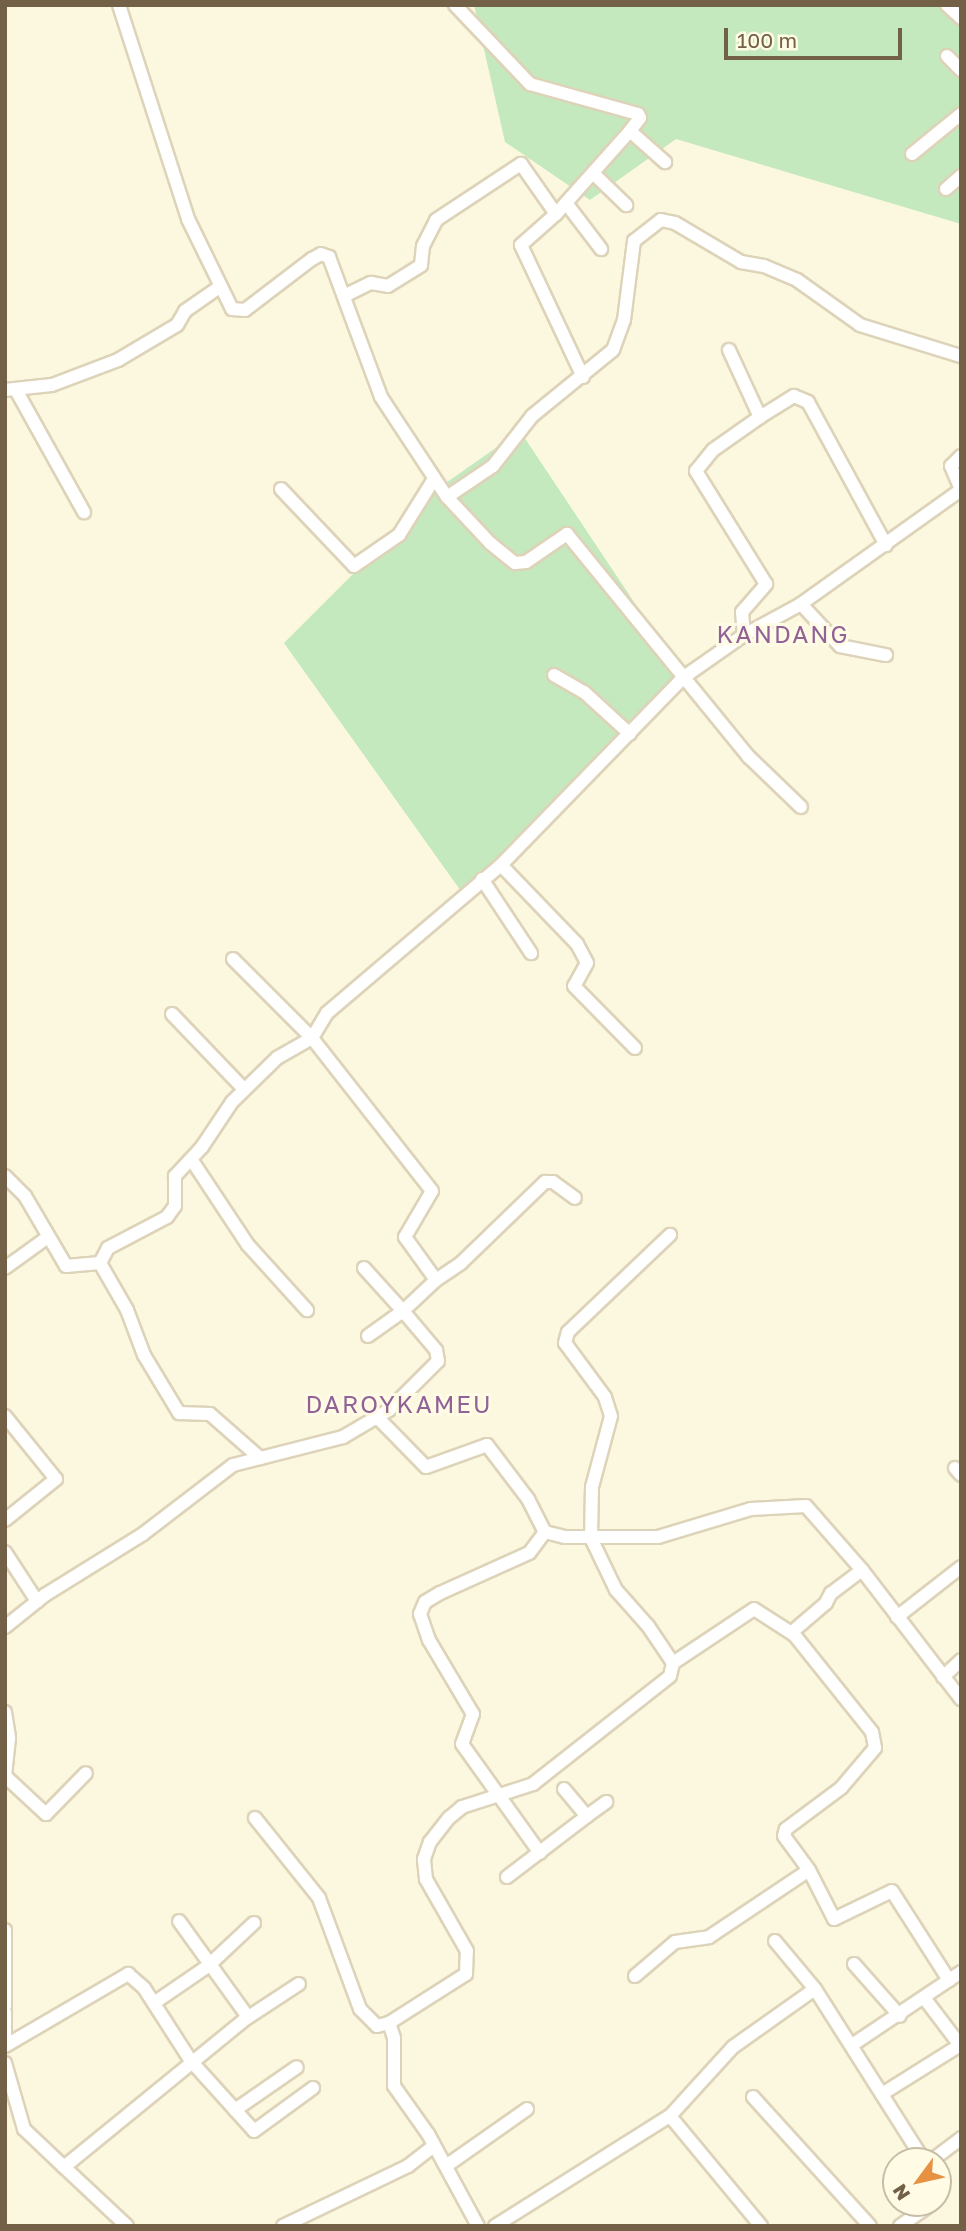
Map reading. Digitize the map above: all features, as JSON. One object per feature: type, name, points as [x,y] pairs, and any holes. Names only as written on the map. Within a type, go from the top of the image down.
[{"type":"street","points":[[119,5],[131,34],[159,140],[218,288],[232,309],[241,312],[321,254],[332,261],[381,397],[447,497],[489,543],[516,563],[526,562],[566,534],[749,757],[801,807]]},
{"type":"street","points":[[454,5],[530,84],[638,114],[640,118],[594,174],[556,214],[524,240],[521,252],[583,377]]},
{"type":"street","points":[[947,5],[961,18]]},
{"type":"street","points":[[947,56],[961,70]]},
{"type":"street","points":[[912,154],[961,114]]},
{"type":"street","points":[[630,131],[665,162]]},
{"type":"street","points":[[346,295],[372,283],[388,286],[421,265],[423,246],[436,220],[521,164],[556,214]]},
{"type":"street","points":[[594,174],[626,205]]},
{"type":"street","points":[[946,189],[961,176]]},
{"type":"street","points":[[566,203],[601,248]]},
{"type":"street","points":[[447,497],[493,466],[531,416],[608,356],[620,337],[634,242],[661,220],[675,223],[741,262],[790,277],[860,326],[961,356]]},
{"type":"street","points":[[84,512],[11,390],[52,385],[118,360],[177,326],[185,311],[218,288]]},
{"type":"street","points":[[729,350],[760,417]]},
{"type":"street","points":[[744,635],[742,612],[766,584],[695,471],[713,450],[760,417],[794,396],[808,402],[886,545]]},
{"type":"street","points":[[100,1263],[108,1248],[167,1217],[175,1206],[175,1176],[244,1089],[277,1058],[312,1038],[327,1013],[352,988],[502,865],[684,677],[744,635],[802,604],[961,490],[951,466],[961,456]]},
{"type":"street","points":[[281,489],[354,566],[399,535],[434,478]]},
{"type":"street","points":[[802,604],[840,646],[886,655]]},
{"type":"street","points":[[554,675],[584,692],[631,734]]},
{"type":"street","points":[[502,865],[577,944],[587,963],[574,986],[635,1048]]},
{"type":"street","points":[[482,879],[531,953]]},
{"type":"street","points":[[233,959],[312,1038],[431,1188],[432,1196],[405,1237],[436,1280]]},
{"type":"street","points":[[172,1014],[244,1089]]},
{"type":"street","points":[[191,1158],[261,1262],[307,1310]]},
{"type":"street","points":[[5,1176],[25,1196],[68,1267],[100,1263]]},
{"type":"street","points":[[368,1336],[403,1311],[436,1280],[461,1264],[545,1182],[553,1182],[575,1198]]},
{"type":"street","points":[[670,1235],[565,1337],[565,1343],[605,1397],[611,1416],[592,1487],[591,1538],[616,1590],[648,1626],[673,1663]]},
{"type":"street","points":[[5,1268],[48,1237]]},
{"type":"street","points":[[100,1263],[179,1413],[210,1414],[260,1458]]},
{"type":"street","points":[[5,1627],[37,1601],[143,1534],[233,1465],[342,1437],[377,1417],[440,1359],[403,1311],[363,1268]]},
{"type":"street","points":[[5,1416],[56,1479],[5,1520]]},
{"type":"street","points":[[377,1417],[426,1467],[487,1445],[528,1499],[545,1532]]},
{"type":"street","points":[[545,1532],[591,1538],[658,1538],[751,1509],[802,1504],[862,1570],[961,1699]]},
{"type":"street","points":[[540,1853],[462,1744],[472,1714],[429,1640],[420,1614],[422,1605],[440,1593],[529,1553],[545,1532]]},
{"type":"street","points":[[5,1552],[37,1601]]},
{"type":"street","points":[[897,1617],[961,1567]]},
{"type":"street","points":[[793,1634],[831,1593],[862,1570]]},
{"type":"street","points":[[255,1818],[319,1898],[360,2009],[377,2026],[389,2023],[466,1974],[467,1951],[430,1893],[424,1859],[430,1842],[449,1818],[462,1808],[500,1798],[558,1768],[670,1676],[673,1663],[754,1609],[793,1634],[859,1713],[875,1745],[841,1788],[785,1831],[837,1920],[886,1891],[895,1893],[949,1980]]},
{"type":"street","points":[[943,1677],[961,1660]]},
{"type":"street","points":[[5,1712],[5,1776],[46,1814],[86,1773]]},
{"type":"street","points":[[564,1789],[587,1816]]},
{"type":"street","points":[[507,1877],[606,1802]]},
{"type":"street","points":[[635,1976],[675,1942],[709,1937],[809,1870]]},
{"type":"street","points":[[179,1921],[247,2018]]},
{"type":"street","points":[[154,2003],[208,1966],[254,1923]]},
{"type":"street","points":[[5,1930],[5,2006]]},
{"type":"street","points":[[775,1941],[815,1989],[915,2147]]},
{"type":"street","points":[[854,1964],[900,2016]]},
{"type":"street","points":[[852,2045],[900,2016],[961,1972]]},
{"type":"street","points":[[5,2046],[128,1974],[134,1976],[154,2003],[191,2062],[254,2131],[313,2088]]},
{"type":"street","points":[[64,2167],[247,2018],[299,1984]]},
{"type":"street","points":[[495,2226],[670,2116],[733,2047],[815,1989]]},
{"type":"street","points":[[882,2094],[960,2045],[925,1999]]},
{"type":"street","points":[[5,2012],[5,2035]]},
{"type":"street","points":[[389,2023],[394,2038],[394,2086],[446,2166],[478,2226]]},
{"type":"street","points":[[5,2063],[21,2124],[127,2226]]},
{"type":"street","points":[[235,2110],[297,2067]]},
{"type":"street","points":[[753,2097],[870,2226]]},
{"type":"street","points":[[446,2166],[527,2109]]},
{"type":"street","points":[[670,2116],[761,2226]]},
{"type":"street","points":[[283,2226],[408,2166],[432,2147]]},
{"type":"green space","points":[[474,5],[961,5],[961,224],[676,139],[590,200],[505,142]]},
{"type":"green space","points":[[520,431],[684,677],[463,894],[284,643],[440,487]]},
{"type":"district","name":"KANDANG","points":[[783,634]]},
{"type":"district","name":"DAROYKAMEU","points":[[399,1404]]}]
